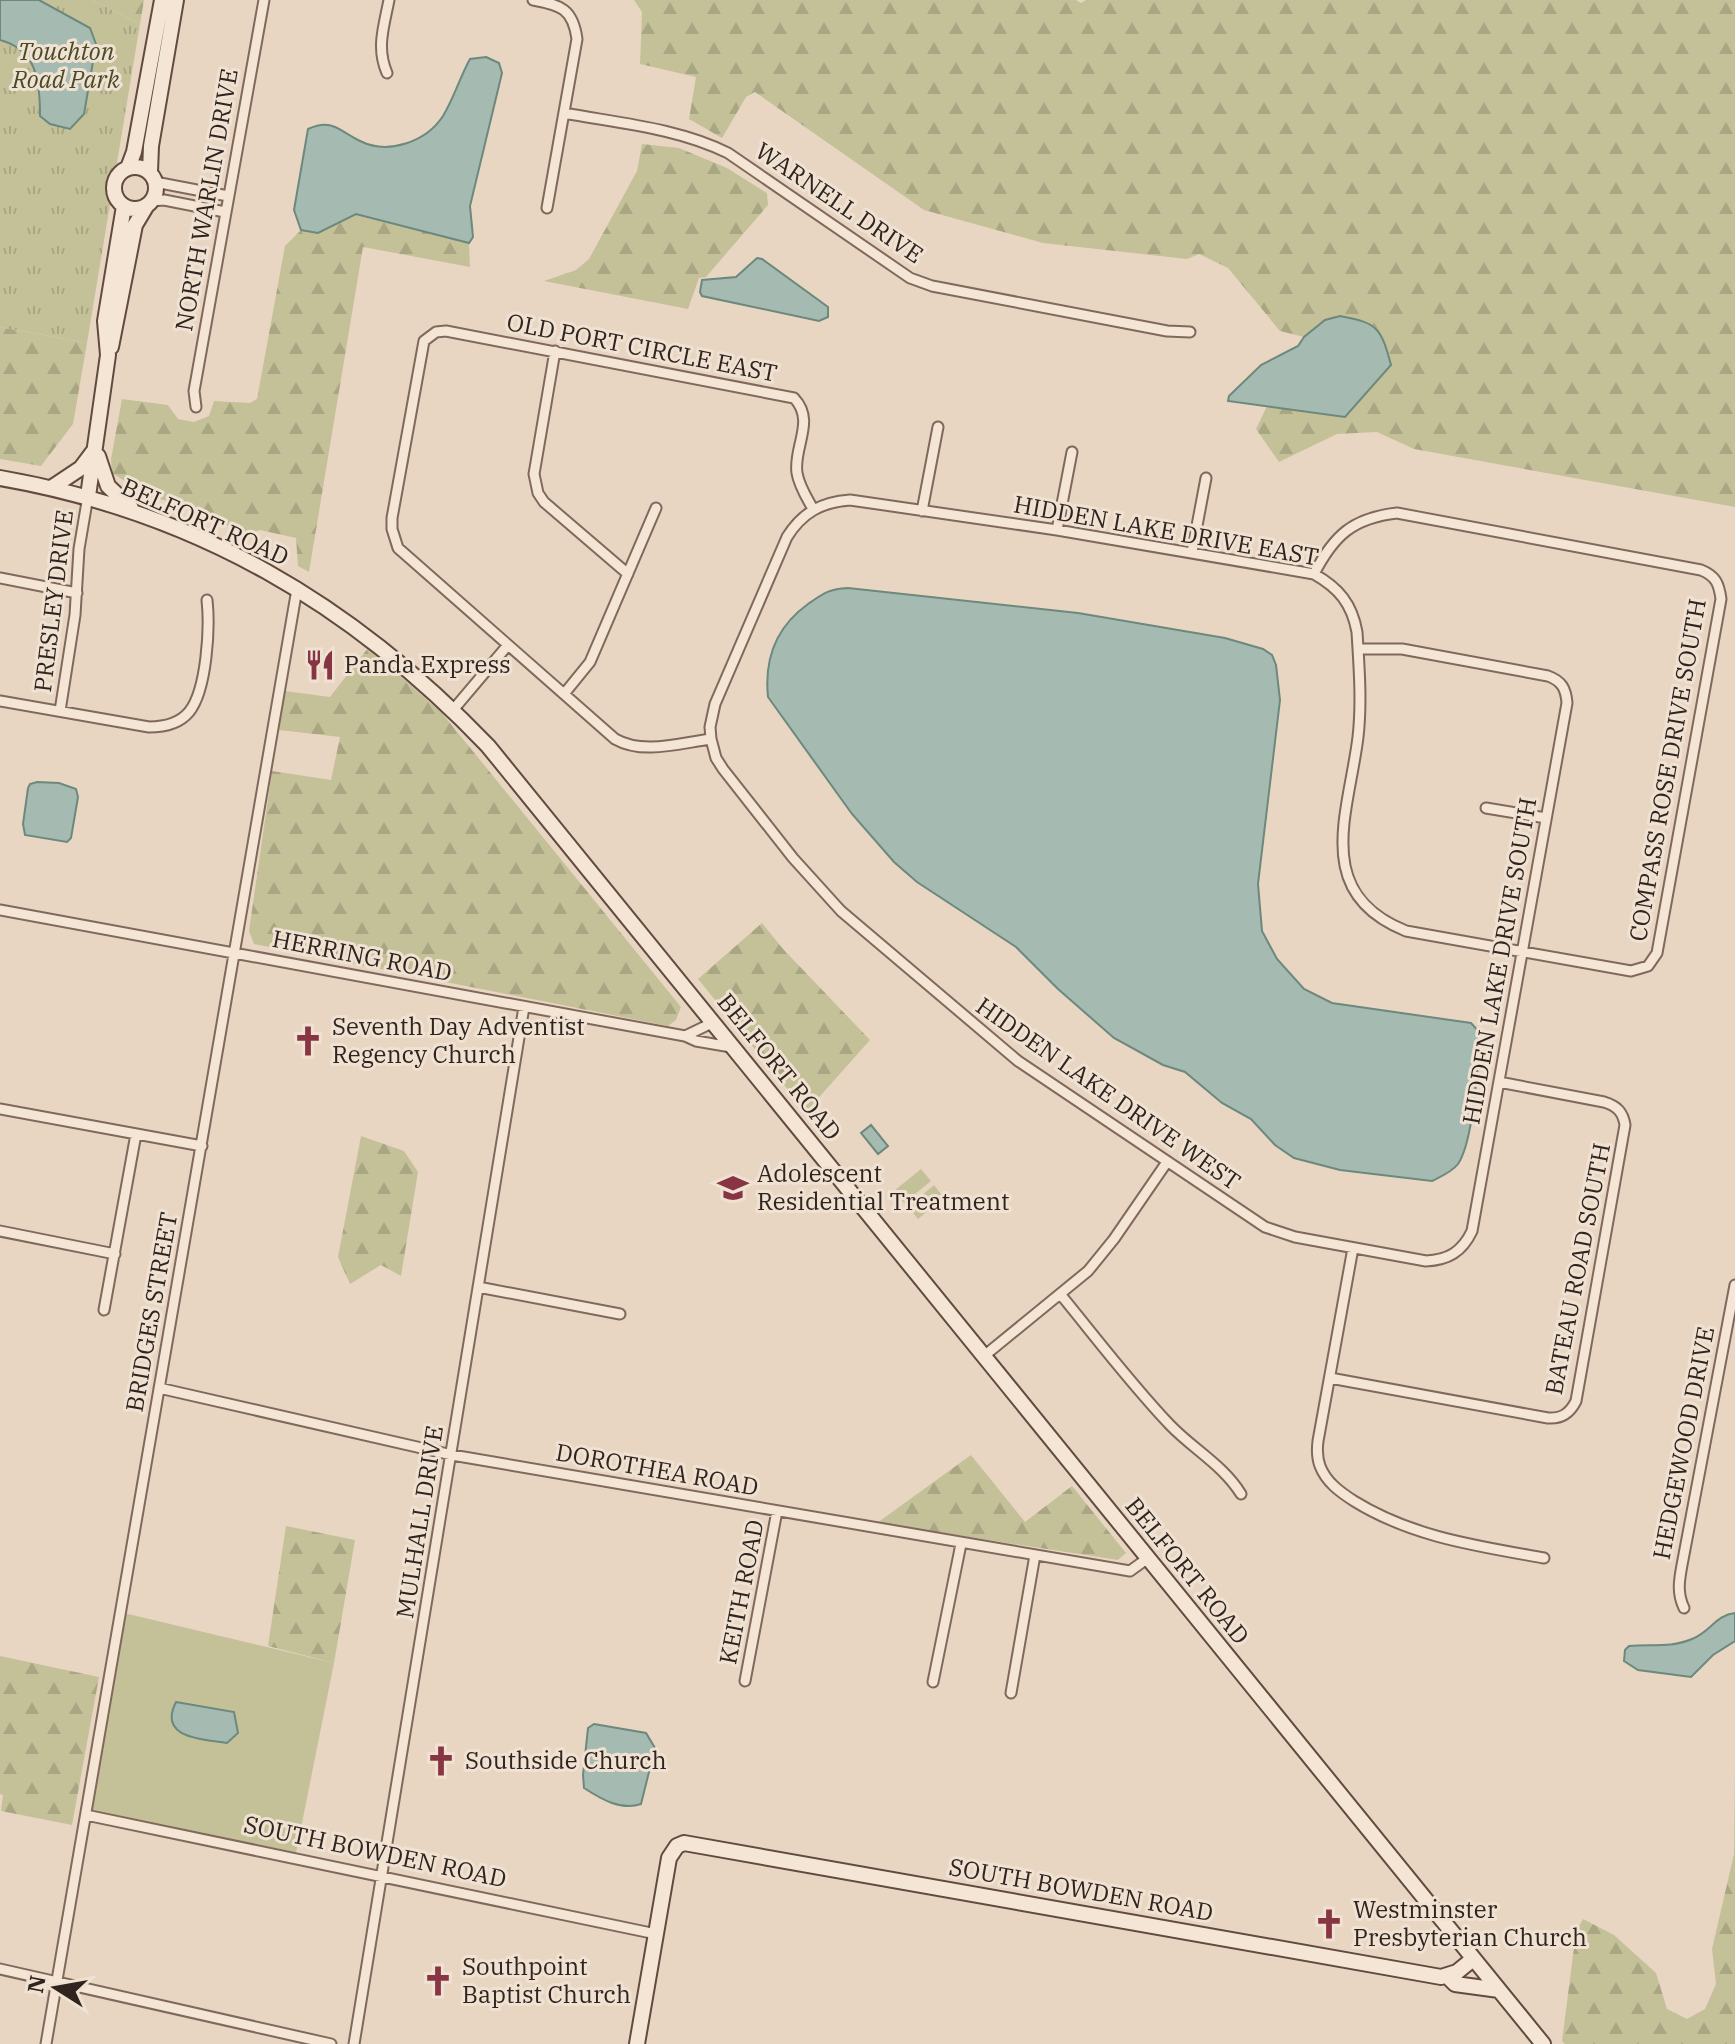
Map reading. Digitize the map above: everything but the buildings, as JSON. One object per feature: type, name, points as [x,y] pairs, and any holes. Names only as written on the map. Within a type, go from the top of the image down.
[{"type":"street","points":[[128,168],[134,152],[162,0]]},
{"type":"street","points":[[108,355],[114,341],[135,225],[156,192],[151,146],[176,0]]},
{"type":"street","name":"NORTH WARLIN DRIVE","points":[[196,407],[194,391],[264,0]]},
{"type":"street","points":[[387,73],[380,58],[380,43],[389,0]]},
{"type":"street","points":[[533,0],[564,9],[572,19],[577,39],[547,208]]},
{"type":"street","name":"WARNELL DRIVE","points":[[564,113],[709,144],[728,153],[910,278],[932,286],[1167,331],[1190,332]]},
{"type":"street","points":[[225,212],[188,205],[149,203],[135,209],[124,206],[114,193],[114,186],[121,172],[128,168],[143,168],[153,177],[228,196]]},
{"type":"street","points":[[188,205],[191,189]]},
{"type":"street","points":[[88,496],[108,355],[105,321],[124,206]]},
{"type":"street","name":"OLD PORT CIRCLE EAST","points":[[508,645],[404,555],[394,538],[392,518],[421,349],[429,336],[446,331],[794,398],[804,412],[805,421],[797,474],[813,509]]},
{"type":"street","points":[[555,351],[534,484],[544,502],[628,574]]},
{"type":"street","points":[[922,511],[938,427]]},
{"type":"street","points":[[51,488],[81,468],[96,448]]},
{"type":"street","points":[[96,448],[102,475],[108,486],[134,512]]},
{"type":"street","points":[[1057,530],[1072,452]]},
{"type":"street","name":"BELFORT ROAD","points":[[0,478],[88,496],[248,560],[297,587],[401,663],[453,710],[504,765],[714,1022],[1543,2044]]},
{"type":"street","points":[[1192,552],[1206,478]]},
{"type":"street","name":"PRESLEY DRIVE","points":[[60,711],[88,496]]},
{"type":"street","name":"HIDDEN LAKE DRIVE EAST","points":[[813,509],[850,500],[1057,530],[1314,574],[1335,587],[1349,605],[1357,632],[1358,732],[1342,848],[1348,878],[1367,907],[1406,931],[1631,971]]},
{"type":"street","points":[[564,694],[590,662],[656,508]]},
{"type":"street","points":[[453,710],[508,645],[615,739],[633,747],[645,748],[711,739],[715,704],[787,537],[800,519],[813,509]]},
{"type":"street","name":"COMPASS ROSE DRIVE SOUTH","points":[[1314,574],[1332,544],[1349,528],[1372,517],[1397,513],[1701,570],[1716,580],[1721,599],[1657,953],[1648,966],[1631,971]]},
{"type":"street","points":[[0,578],[77,593]]},
{"type":"street","name":"BRIDGES STREET","points":[[46,2044],[297,587]]},
{"type":"street","points":[[0,701],[149,727],[183,723],[198,695],[210,628],[207,600]]},
{"type":"street","name":"HIDDEN LAKE DRIVE SOUTH","points":[[1358,649],[1402,649],[1548,676],[1562,683],[1566,692],[1567,703],[1472,1231],[1466,1243],[1452,1255]]},
{"type":"street","name":"HIDDEN LAKE DRIVE WEST","points":[[711,739],[716,758],[723,769],[793,858],[841,911],[1018,1061],[1265,1227],[1295,1237],[1426,1261],[1452,1255]]},
{"type":"street","points":[[1486,808],[1546,818]]},
{"type":"street","name":"HERRING ROAD","points":[[0,910],[685,1036],[735,1048]]},
{"type":"street","name":"MULHALL DRIVE","points":[[354,2044],[524,1007]]},
{"type":"street","points":[[685,1036],[714,1022]]},
{"type":"street","name":"BATEAU ROAD SOUTH","points":[[1330,1378],[1557,1419],[1566,1415],[1576,1401],[1625,1125],[1620,1110],[1604,1102],[1499,1082]]},
{"type":"street","points":[[0,1109],[202,1146]]},
{"type":"street","points":[[104,1310],[136,1134]]},
{"type":"street","points":[[984,1356],[1061,1295],[1101,1256],[1167,1162]]},
{"type":"street","points":[[0,1232],[115,1254]]},
{"type":"street","points":[[1353,1248],[1317,1455],[1324,1475],[1341,1492],[1398,1525],[1450,1540],[1544,1558]]},
{"type":"street","name":"HEDGEWOOD DRIVE","points":[[1684,1608],[1678,1588],[1735,1285]]},
{"type":"street","points":[[478,1287],[620,1314]]},
{"type":"street","points":[[1061,1295],[1147,1401],[1184,1439],[1229,1475],[1241,1494]]},
{"type":"street","name":"DOROTHEA ROAD","points":[[159,1388],[452,1455],[961,1544],[1130,1571],[1148,1558]]},
{"type":"street","name":"KEITH ROAD","points":[[745,1681],[777,1511]]},
{"type":"street","points":[[933,1682],[961,1544]]},
{"type":"street","points":[[1011,1693],[1035,1555]]},
{"type":"street","name":"SOUTH BOWDEN ROAD","points":[[86,1815],[656,1934],[669,1858],[677,1846],[695,1843],[1447,1976],[1455,1984],[1499,1990]]},
{"type":"street","points":[[637,2044],[656,1934]]},
{"type":"street","points":[[1447,1976],[1473,1959]]},
{"type":"street","points":[[0,1969],[331,2044]]},
{"type":"green space","name":"Touchton Road Park","points":[[0,0],[92,0],[140,24],[87,343],[0,327]]},
{"type":"green space","points":[[92,0],[144,0],[140,24]]},
{"type":"green space","points":[[634,0],[1076,0],[1081,3],[1086,0],[1735,0],[1735,507],[1414,449],[1377,432],[1337,434],[1279,462],[1256,429],[1267,406],[1345,417],[1325,320],[1304,337],[1280,331],[1228,268],[1199,254],[1187,259],[1043,243],[924,210],[755,92],[746,97],[722,138],[689,119],[696,77],[640,64],[642,12]]},
{"type":"green space","points":[[642,144],[679,148],[727,168],[767,193],[768,205],[706,277],[699,278],[688,309],[544,281],[576,270],[589,259],[637,171]]},
{"type":"green space","points":[[356,214],[469,243],[470,267],[363,247],[309,572],[298,566],[296,538],[260,530],[246,535],[202,512],[147,495],[112,473],[111,459],[122,399],[168,405],[178,419],[194,422],[209,416],[214,401],[250,403],[257,399],[285,246],[301,230],[318,233]]},
{"type":"green space","points":[[0,327],[87,343],[73,424],[41,466],[0,459]]},
{"type":"green space","points":[[368,648],[441,712],[681,1007],[676,1020],[668,1026],[254,944],[249,931],[272,771],[331,780],[340,737],[279,730],[285,691],[330,697]]},
{"type":"green space","points":[[762,923],[870,1040],[806,1112],[698,979]]},
{"type":"green space","points":[[361,1136],[404,1151],[418,1172],[401,1276],[381,1265],[350,1284],[338,1257]]},
{"type":"green space","points":[[921,1169],[931,1181],[904,1203],[894,1191]]},
{"type":"green space","points":[[934,1185],[944,1198],[918,1219],[908,1207]]},
{"type":"green space","points":[[971,1455],[1025,1522],[1072,1486],[1126,1553],[1118,1560],[877,1523]]},
{"type":"green space","points":[[286,1526],[355,1540],[334,1663],[268,1646]]},
{"type":"green space","points":[[124,1613],[334,1663],[296,1853],[93,1811]]},
{"type":"green space","points":[[0,1656],[99,1677],[72,1825],[1,1811]]},
{"type":"green space","points":[[1735,1767],[1735,2044],[1565,2044],[1562,2041],[1576,1932],[1583,1919],[1614,1935],[1656,1973],[1667,2009],[1687,2019],[1705,2009],[1716,1984],[1712,1949],[1734,1854]]},
{"type":"shaded area","points":[[0,0],[39,0],[90,28],[96,44],[84,114],[70,129],[50,124],[40,116],[34,69],[22,51],[0,40]]},
{"type":"shaded area","points":[[486,57],[499,63],[502,73],[470,206],[473,237],[469,243],[356,214],[318,233],[301,230],[294,210],[308,129],[330,125],[371,145],[406,144],[427,133],[443,116],[470,59]]},
{"type":"shaded area","points":[[757,258],[828,307],[828,317],[819,321],[702,296],[702,280],[736,277]]},
{"type":"shaded area","points":[[1340,316],[1363,321],[1376,329],[1391,365],[1345,417],[1228,401],[1229,396],[1261,365],[1298,346],[1325,320]]},
{"type":"shaded area","points":[[848,588],[1078,613],[1225,638],[1263,649],[1272,655],[1280,700],[1258,884],[1262,931],[1277,959],[1304,989],[1332,1003],[1471,1023],[1481,1034],[1468,1138],[1458,1164],[1432,1181],[1340,1170],[1294,1158],[1275,1145],[1251,1119],[1222,1103],[1185,1072],[1163,1065],[1114,1038],[1016,947],[917,882],[894,862],[852,814],[768,697],[770,656],[780,633],[797,613],[823,594]]},
{"type":"shaded area","points":[[37,782],[59,783],[76,789],[78,797],[71,838],[67,842],[25,835],[23,824],[28,788]]},
{"type":"shaded area","points":[[871,1125],[888,1146],[878,1154],[861,1133]]},
{"type":"shaded area","points":[[1735,1613],[1735,1641],[1713,1655],[1691,1677],[1638,1670],[1624,1661],[1625,1650],[1629,1646],[1684,1642],[1698,1636],[1728,1614]]},
{"type":"shaded area","points":[[176,1702],[234,1712],[238,1733],[227,1743],[186,1735],[173,1723]]},
{"type":"shaded area","points":[[594,1724],[646,1733],[655,1748],[641,1804],[619,1805],[584,1788],[588,1728]]},
{"type":"place","name":"Panda Express","points":[[320,665]]},
{"type":"place","name":"Seventh Day Adventist Regency Church","points":[[308,1041]]},
{"type":"place","name":"Adolescent Residential Treatment","points":[[733,1188]]},
{"type":"place","name":"Southside Church","points":[[441,1761]]},
{"type":"place","name":"Westminster Presbyterian Church","points":[[1329,1924]]},
{"type":"place","name":"Southpoint Baptist Church","points":[[438,1981]]}]
